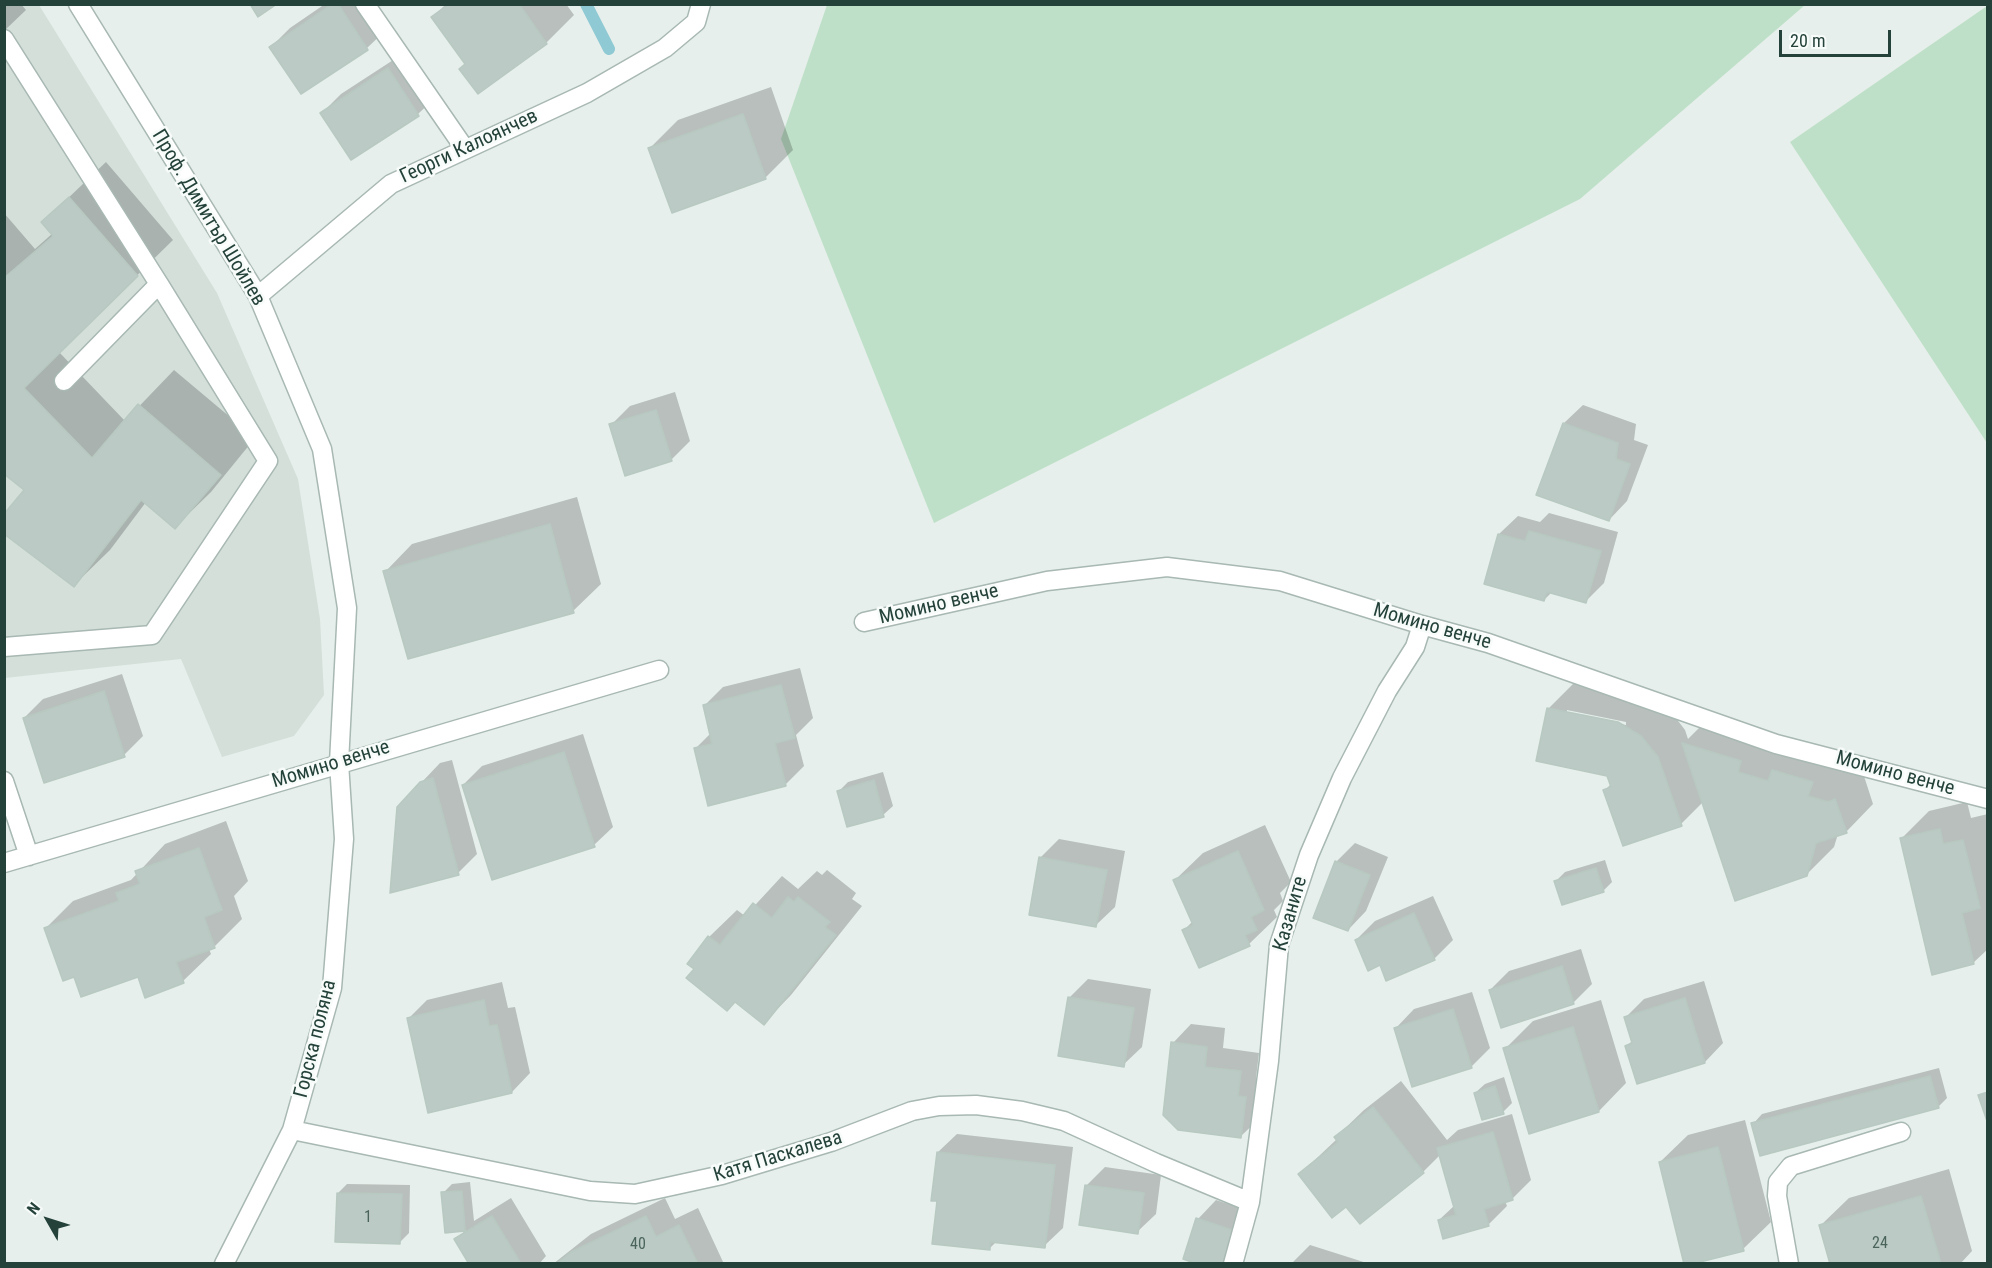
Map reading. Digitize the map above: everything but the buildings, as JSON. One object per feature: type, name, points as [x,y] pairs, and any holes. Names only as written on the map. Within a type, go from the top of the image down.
[{"type":"street","name":"Проф. Димитър Шойлев","points":[[78,4],[258,296],[322,449],[347,608],[339,763]]},
{"type":"street","points":[[365,4],[465,149]]},
{"type":"street","name":"Георги Калоянчев","points":[[258,296],[391,184],[587,93],[665,48],[699,13]]},
{"type":"street","points":[[4,39],[268,461],[152,635],[4,647]]},
{"type":"street","points":[[64,381],[159,284]]},
{"type":"street","name":"Момино венче","points":[[864,622],[1047,581],[1167,567],[1280,581],[1488,643],[1776,744],[1988,799]]},
{"type":"street","name":"Казаните","points":[[1233,1263],[1250,1202],[1269,1061],[1279,945],[1309,855],[1342,778],[1387,691],[1414,647],[1422,625]]},
{"type":"street","name":"Момино венче","points":[[4,863],[659,670]]},
{"type":"street","name":"Горска поляна","points":[[224,1263],[292,1130],[332,988],[344,840],[339,763]]},
{"type":"street","points":[[4,781],[29,856]]},
{"type":"street","name":"Катя Паскалева","points":[[292,1130],[590,1191],[634,1194],[722,1175],[831,1142],[912,1111],[939,1106],[976,1105],[1022,1111],[1064,1121],[1250,1202]]},
{"type":"street","points":[[1789,1263],[1777,1196],[1778,1182],[1791,1166],[1901,1132]]},
{"type":"shaded area","points":[[4,5],[39,5],[217,293],[298,479],[320,619],[324,695],[294,736],[222,757],[181,659],[5,678]]},
{"type":"green space","points":[[827,4],[1805,5],[1580,199],[934,523],[781,139]]},
{"type":"green space","points":[[1987,6],[1987,443],[1790,142]]},
{"type":"waterway","points":[[586,4],[609,49]]}]
